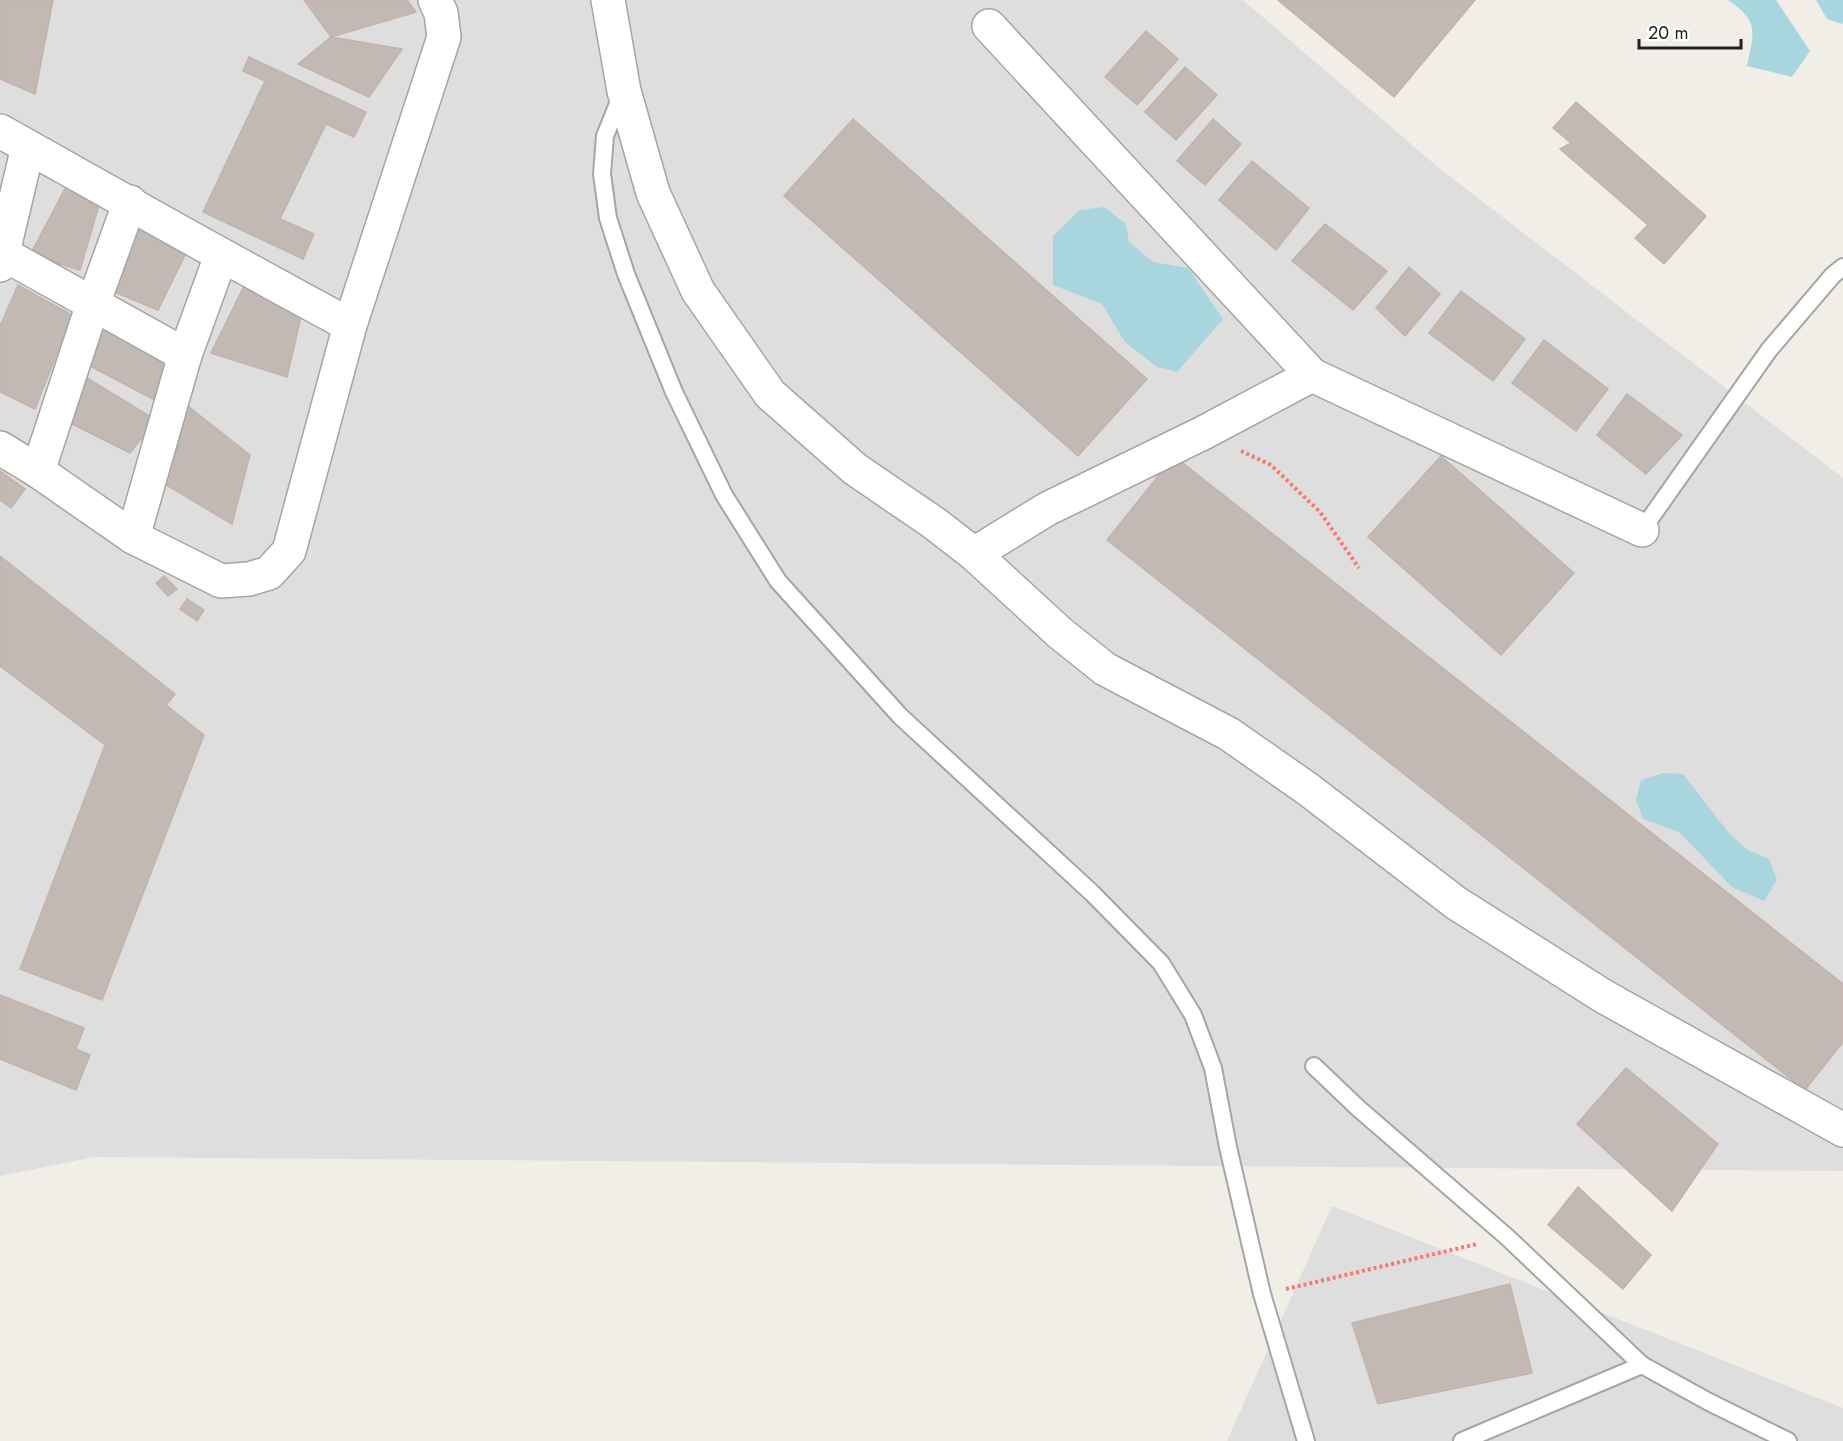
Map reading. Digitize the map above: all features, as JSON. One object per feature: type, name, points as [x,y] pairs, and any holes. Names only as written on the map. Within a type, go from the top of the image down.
[{"type":"street","points":[[0,448],[38,471],[133,537],[221,581],[249,579],[269,573],[289,552],[350,325],[444,37],[441,13],[435,0]]},
{"type":"street","points":[[608,0],[624,91],[653,193],[698,291],[770,394],[855,469],[974,554],[1060,633],[1105,669],[1229,734],[1309,790],[1456,903],[1603,996],[1843,1130]]},
{"type":"street","points":[[989,26],[1312,375],[1642,530]]},
{"type":"street","points":[[0,131],[130,202],[221,256],[350,325]]},
{"type":"street","points":[[28,147],[1,257],[185,355]]},
{"type":"street","points":[[38,471],[93,304],[130,202]]},
{"type":"street","points":[[133,537],[185,355],[221,256]]},
{"type":"street","points":[[974,554],[1047,509],[1203,433],[1312,375]]},
{"type":"lane","points":[[624,91],[605,136],[602,174],[608,218],[626,274],[674,392],[724,495],[778,581],[900,716],[1092,893],[1161,963],[1193,1015],[1213,1068],[1228,1147],[1262,1294],[1306,1441]]},
{"type":"lane","points":[[1642,530],[1769,350],[1833,275],[1843,267]]},
{"type":"lane","points":[[1314,1066],[1358,1108],[1507,1237],[1642,1365],[1788,1441]]},
{"type":"lane","points":[[1462,1441],[1642,1365]]},
{"type":"path","points":[[1203,433],[1271,465],[1320,512],[1359,568]]},
{"type":"path","points":[[1262,1294],[1507,1237]]},
{"type":"shaded area","points":[[0,0],[1243,0],[1440,169],[1843,478],[1843,1171],[94,1157],[0,1176]]},
{"type":"shaded area","points":[[1332,1206],[1843,1408],[1843,1441],[1227,1441]]},
{"type":"water","points":[[1728,0],[1776,0],[1810,51],[1792,77],[1747,66],[1753,36],[1750,21]]},
{"type":"water","points":[[1816,0],[1843,0],[1843,24],[1827,19]]},
{"type":"water","points":[[1104,207],[1126,224],[1129,242],[1153,262],[1188,268],[1223,319],[1177,372],[1157,367],[1125,342],[1102,304],[1053,285],[1053,236],[1080,210]]},
{"type":"water","points":[[1663,773],[1683,774],[1728,832],[1746,849],[1769,859],[1777,880],[1764,901],[1732,887],[1679,832],[1643,819],[1636,800],[1641,780]]},
{"type":"building","points":[[0,0],[53,0],[35,94],[0,79]]},
{"type":"building","points":[[304,0],[407,0],[416,12],[331,37]]},
{"type":"building","points":[[1278,0],[1475,0],[1394,97]]},
{"type":"building","points":[[1146,31],[1178,59],[1137,105],[1105,77]]},
{"type":"building","points":[[331,37],[402,49],[369,97],[298,64]]},
{"type":"building","points":[[249,57],[366,112],[354,137],[326,124],[280,219],[314,234],[303,259],[203,212],[265,81],[243,71]]},
{"type":"building","points":[[1185,67],[1217,95],[1176,140],[1145,112]]},
{"type":"building","points":[[1576,102],[1706,216],[1664,264],[1635,238],[1648,225],[1560,149],[1571,143],[1553,128]]},
{"type":"building","points":[[853,119],[1147,379],[1078,456],[784,196]]},
{"type":"building","points":[[1213,119],[1241,144],[1205,185],[1177,161]]},
{"type":"building","points":[[1252,161],[1309,208],[1276,250],[1219,200]]},
{"type":"building","points":[[67,185],[100,202],[80,270],[30,255]]},
{"type":"building","points":[[134,216],[187,251],[158,310],[112,291]]},
{"type":"building","points":[[1325,224],[1387,271],[1353,310],[1292,261]]},
{"type":"building","points":[[1409,267],[1440,294],[1405,336],[1376,308]]},
{"type":"building","points":[[245,284],[303,308],[287,377],[211,353]]},
{"type":"building","points":[[18,285],[72,315],[35,409],[0,392],[0,326]]},
{"type":"building","points":[[1461,291],[1525,339],[1493,381],[1429,333]]},
{"type":"building","points":[[98,319],[176,366],[153,399],[80,361]]},
{"type":"building","points":[[1544,340],[1608,389],[1576,431],[1512,383]]},
{"type":"building","points":[[82,375],[156,420],[130,453],[60,418]]},
{"type":"building","points":[[1627,394],[1682,435],[1646,474],[1597,435]]},
{"type":"building","points":[[184,403],[250,455],[232,524],[153,477]]},
{"type":"building","points":[[1174,456],[1843,984],[1843,1042],[1805,1090],[1107,540]]},
{"type":"building","points":[[1441,456],[1574,573],[1501,655],[1368,537]]},
{"type":"building","points":[[0,471],[25,489],[11,508],[0,500]]},
{"type":"building","points":[[0,556],[175,694],[166,705],[204,735],[102,1000],[20,969],[105,745],[0,666]]},
{"type":"building","points":[[164,576],[177,589],[168,596],[156,583]]},
{"type":"building","points":[[187,599],[204,610],[197,621],[180,609]]},
{"type":"building","points":[[0,995],[84,1028],[76,1049],[90,1055],[76,1090],[0,1059]]},
{"type":"building","points":[[1626,1068],[1718,1144],[1672,1211],[1577,1124]]},
{"type":"building","points":[[1578,1187],[1651,1255],[1623,1289],[1548,1225]]},
{"type":"building","points":[[1510,1284],[1532,1373],[1378,1404],[1352,1323]]}]
